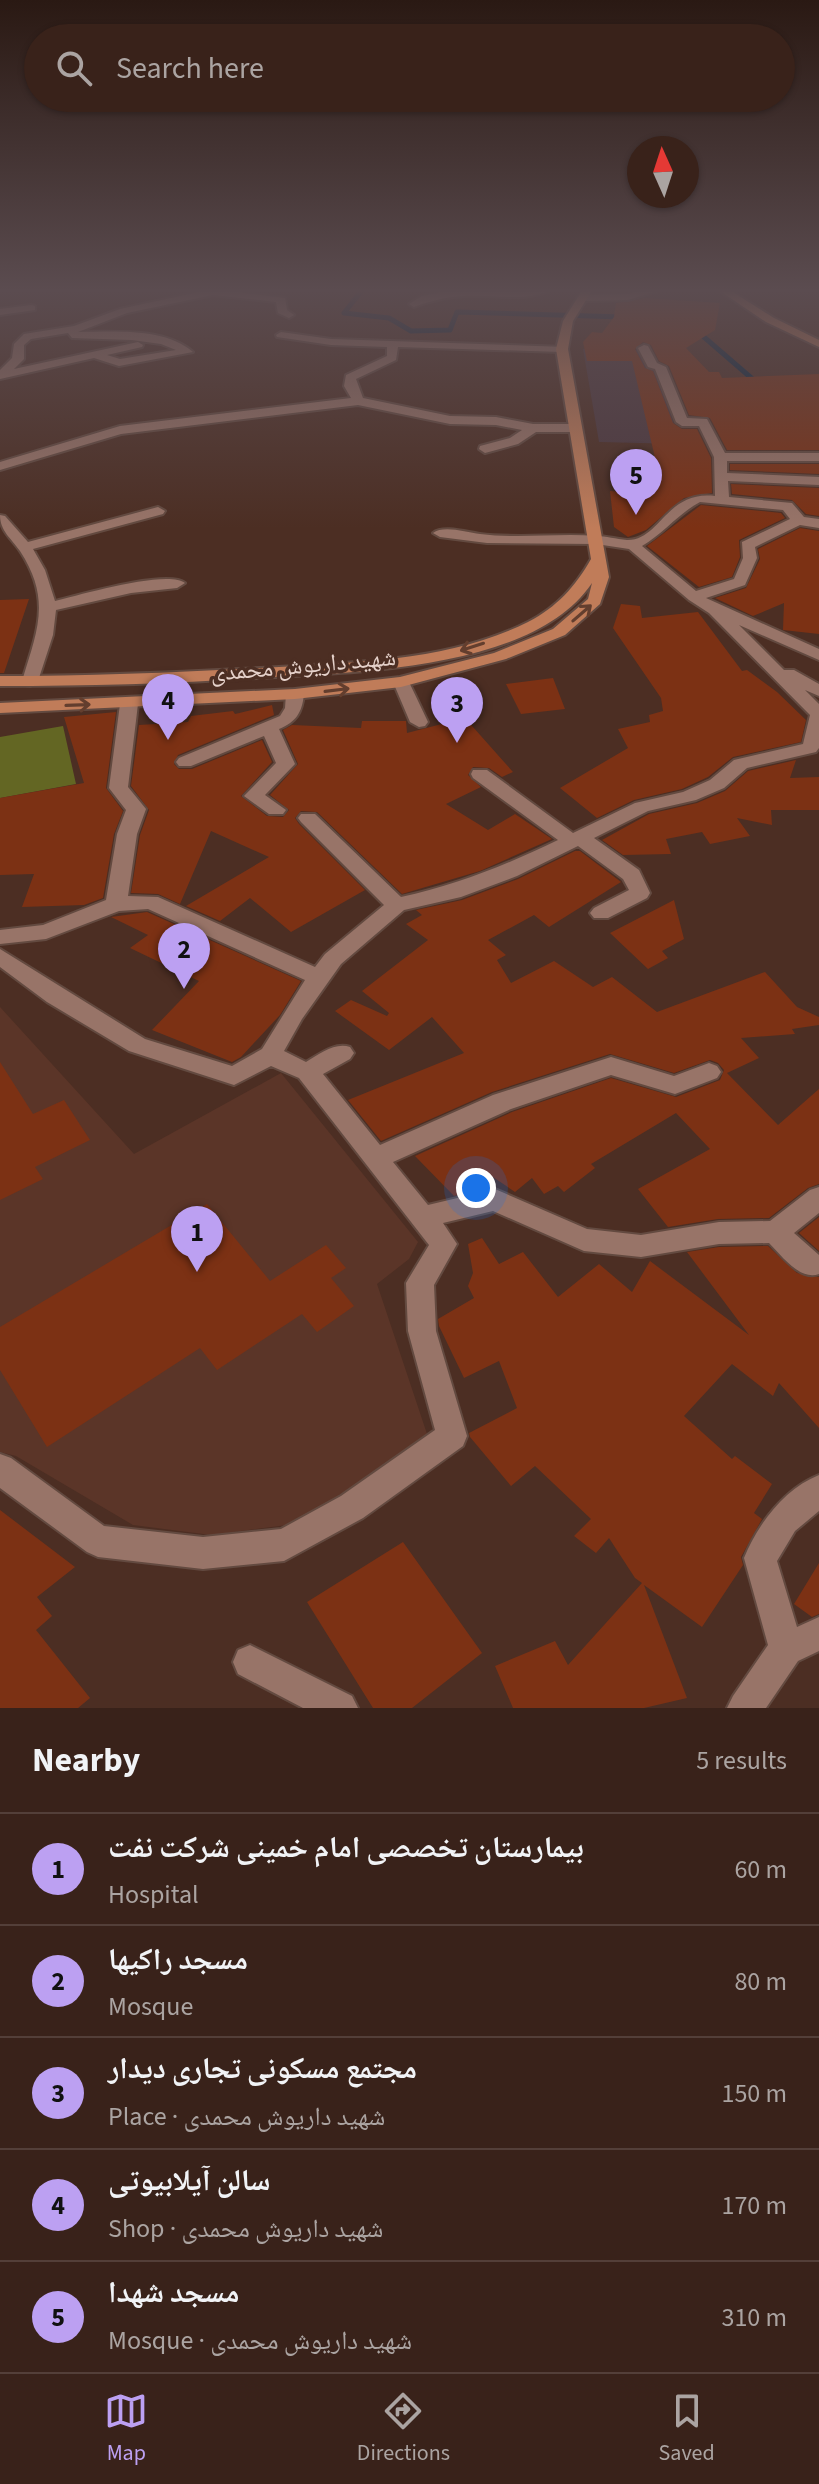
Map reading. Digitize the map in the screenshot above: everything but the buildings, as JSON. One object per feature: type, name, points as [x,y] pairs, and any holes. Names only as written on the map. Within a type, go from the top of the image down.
[{"type":"main road","name":"شهید داریوش محمدی","points":[[0,708],[295,694],[401,682],[500,656],[559,632],[595,601],[601,577],[565,369]]},
{"type":"main road","name":"شهید داریوش محمدی","points":[[0,681],[213,676],[327,669],[400,664],[466,650],[528,627],[564,606],[582,587],[598,549]]},
{"type":"street","points":[[8,369],[0,376],[31,369]]},
{"type":"street","points":[[358,401],[350,386],[350,377],[368,369]]},
{"type":"street","points":[[661,369],[682,422],[703,422],[720,457],[722,501]]},
{"type":"street","points":[[0,466],[120,430],[358,401],[450,420],[496,421],[533,428],[575,428]]},
{"type":"street","points":[[485,449],[514,441],[533,428]]},
{"type":"street","points":[[720,457],[819,457]]},
{"type":"street","points":[[720,477],[819,481]]},
{"type":"street","points":[[440,533],[598,549],[633,545],[658,531],[686,504],[698,498],[787,506],[799,520],[813,525],[819,523]]},
{"type":"street","points":[[25,547],[158,511]]},
{"type":"street","points":[[0,519],[25,547],[37,568],[48,607],[30,681]]},
{"type":"street","points":[[740,582],[750,558],[747,545],[799,520]]},
{"type":"street","points":[[633,545],[694,597],[715,610],[782,636],[819,655]]},
{"type":"street","points":[[694,597],[740,582],[757,588]]},
{"type":"street","points":[[48,607],[131,588],[177,583]]},
{"type":"street","points":[[0,956],[55,996],[137,1045],[234,1076],[270,1055],[293,1014],[333,959],[397,905],[454,892],[510,871],[642,807],[689,796],[717,784],[741,764],[810,748],[816,736],[819,714],[715,610]]},
{"type":"street","points":[[761,658],[819,691]]},
{"type":"street","points":[[401,682],[419,722]]},
{"type":"street","points":[[185,762],[286,720],[294,708],[295,694]]},
{"type":"street","points":[[116,904],[127,834],[136,809],[118,788],[129,704]]},
{"type":"street","points":[[269,728],[286,764],[253,796],[276,810]]},
{"type":"street","points":[[480,774],[632,875],[640,893],[601,913]]},
{"type":"street","points":[[308,818],[397,905]]},
{"type":"street","points":[[0,937],[46,932],[116,904],[151,902],[320,978]]},
{"type":"street","points":[[307,1072],[342,1053]]},
{"type":"street","points":[[0,1469],[98,1541],[203,1553],[284,1545],[352,1507],[452,1436],[422,1331],[420,1295],[420,1283],[444,1244],[307,1072],[270,1055]]},
{"type":"street","points":[[377,1158],[502,1102],[611,1066],[675,1085],[709,1072]]},
{"type":"street","points":[[423,1217],[495,1200],[584,1240],[641,1246],[719,1233],[775,1232],[819,1198]]},
{"type":"street","points":[[775,1232],[811,1265]]},
{"type":"street","points":[[786,1649],[760,1558],[784,1520],[819,1490]]},
{"type":"street","points":[[745,1708],[786,1649],[819,1634]]},
{"type":"street","points":[[250,1662],[340,1708]]},
{"type":"shaded area","points":[[586,369],[657,369],[680,444],[599,442]]},
{"type":"shaded area","points":[[63,726],[76,784],[0,798],[0,737]]},
{"type":"shaded area","points":[[0,1007],[134,1154],[281,1073],[418,1242],[409,1259],[377,1284],[428,1437],[295,1524],[211,1535],[133,1525],[16,1456],[0,1452]]},
{"type":"waterway","points":[[741,369],[756,382]]},
{"type":"place","name":"مسجد شهدا","points":[[636,515]]},
{"type":"place","name":"سالن آیلابیوتی","points":[[168,740]]},
{"type":"place","name":"مجتمع مسکونی تجاری دیدار","points":[[457,743]]},
{"type":"place","name":"مسجد راکیها","points":[[184,989]]},
{"type":"place","name":"بیمارستان تخصصی امام خمینی شرکت نفت","points":[[197,1272]]}]
